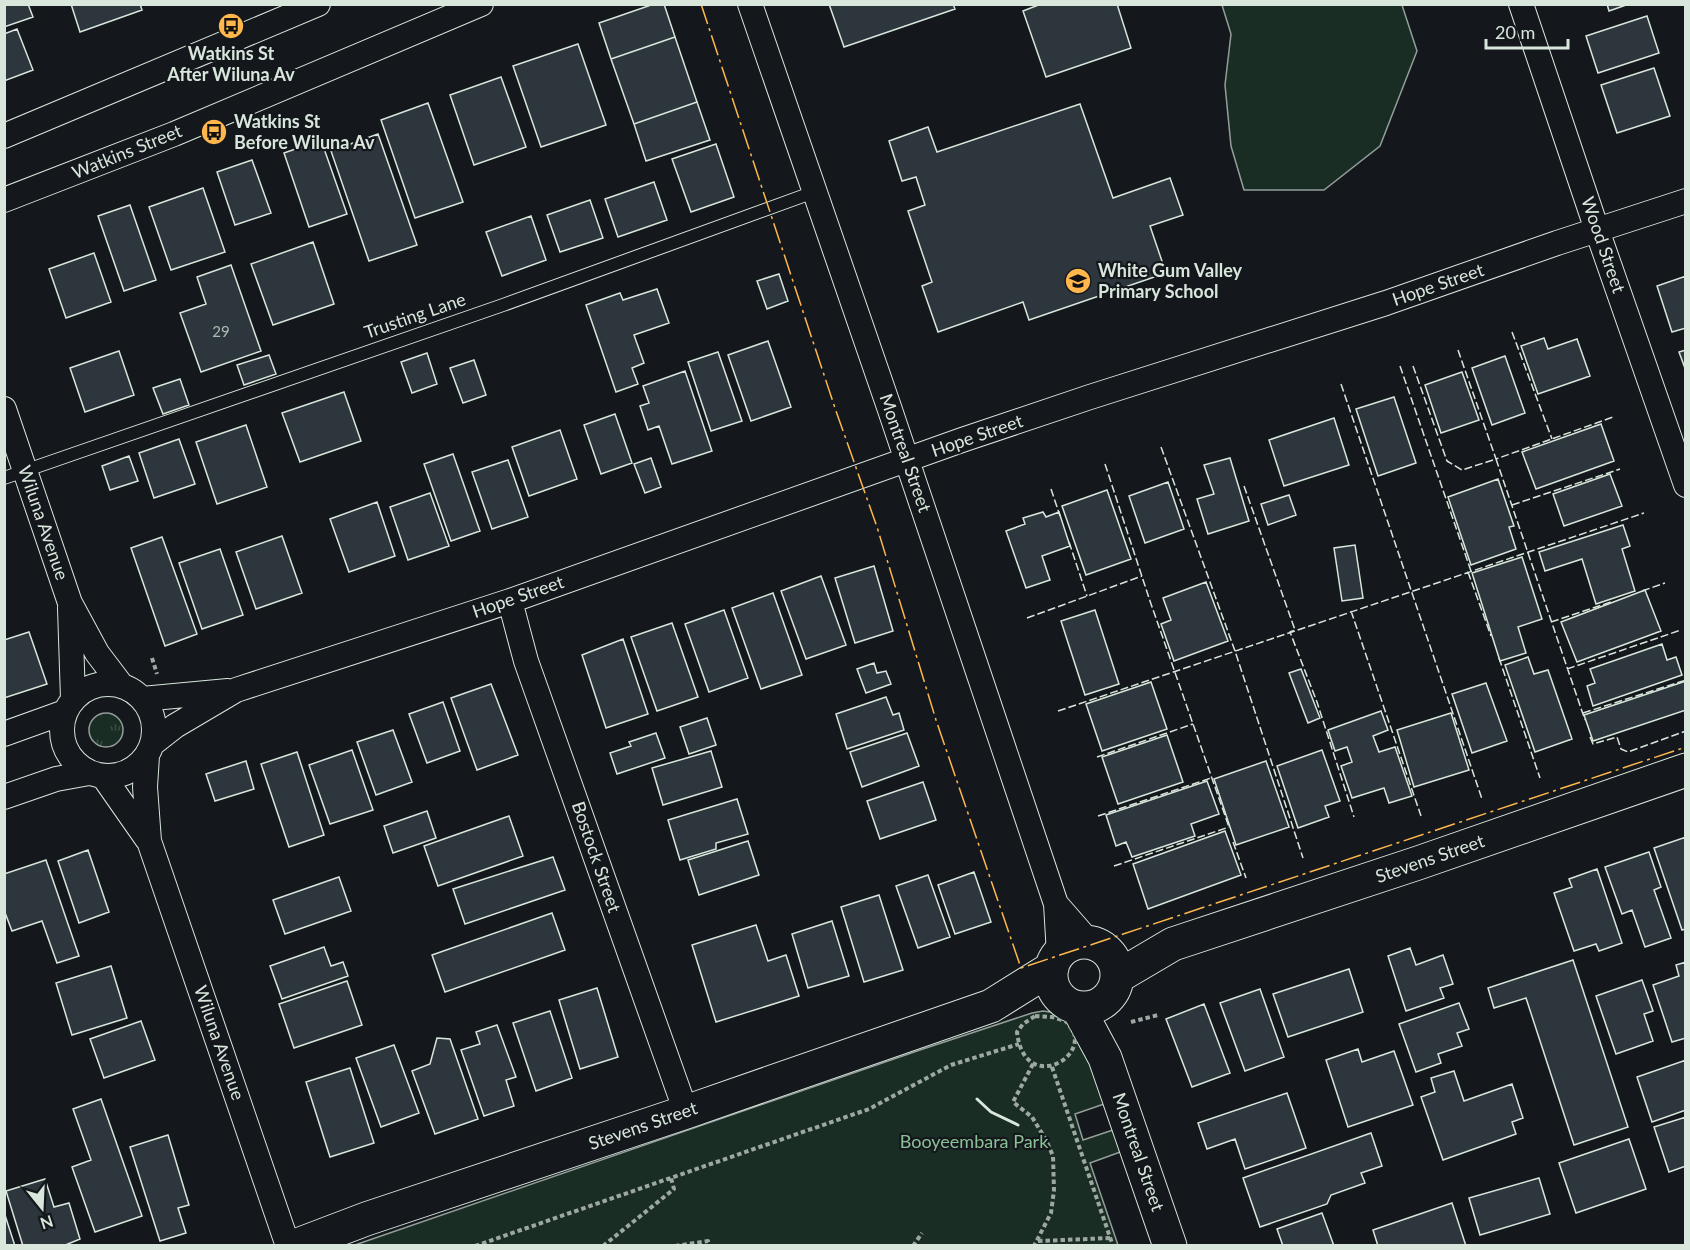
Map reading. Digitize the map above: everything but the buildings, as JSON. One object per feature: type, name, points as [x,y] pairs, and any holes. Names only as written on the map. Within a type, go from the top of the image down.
[{"type":"street","points":[[4,136],[318,4]]},
{"type":"street","name":"Watkins Street","points":[[4,200],[174,134],[481,4]]},
{"type":"street","name":"Montreal Street","points":[[750,4],[1056,903],[1093,980],[1105,1058],[1170,1245]]},
{"type":"street","name":"Wood Street","points":[[1521,4],[1686,485]]},
{"type":"street","name":"Hope Street","points":[[142,699],[236,690],[510,601],[1090,397],[1386,303],[1686,201]]},
{"type":"street","name":"Wiluna Avenue","points":[[4,409],[15,474],[70,603],[97,653],[122,686]]},
{"type":"street","name":"Bostock Street","points":[[510,601],[526,661],[686,1112]]},
{"type":"street","name":"Wiluna Avenue","points":[[69,705],[70,603]]},
{"type":"street","points":[[4,797],[56,779],[120,775],[135,768],[149,750],[154,732],[153,720],[142,699],[133,691],[122,686],[96,685],[83,690],[69,705],[62,723],[61,735],[70,758],[78,766],[96,775]]},
{"type":"street","name":"Hope Street","points":[[149,750],[175,726],[236,690]]},
{"type":"street","points":[[4,734],[69,705]]},
{"type":"street","name":"Wiluna Avenue","points":[[149,750],[145,787],[149,841],[288,1245]]},
{"type":"street","name":"Stevens Street","points":[[295,1245],[992,1006],[1093,980],[1173,944],[1418,863],[1686,770]]},
{"type":"street","name":"Wiluna Avenue","points":[[96,775],[149,841]]},
{"type":"street","name":"Montreal Street","points":[[1056,903],[1056,961]]},
{"type":"street","name":"Stevens Street","points":[[992,1006],[1056,961],[1074,944],[1093,980]]},
{"type":"street","points":[[1056,961],[1052,985],[1056,993],[1093,980]]},
{"type":"lane","name":"Trusting Lane","points":[[15,474],[503,305],[814,192]]},
{"type":"path","points":[[1131,1022],[1158,1015]]},
{"type":"path","points":[[1035,1016],[1066,1021],[1074,1034],[1069,1055],[1052,1067],[1033,1064],[1023,1054],[1019,1044],[1017,1032],[1023,1024],[1035,1016]]},
{"type":"path","points":[[475,1245],[869,1109],[951,1065],[1019,1044]]},
{"type":"path","points":[[1033,1064],[1013,1102],[1032,1117],[1046,1140],[1053,1156],[1054,1190],[1051,1214],[1034,1245]]},
{"type":"path","points":[[1052,1067],[1113,1245]]},
{"type":"path","points":[[603,1245],[674,1189],[671,1178]]},
{"type":"path","points":[[913,1245],[922,1233]]},
{"type":"path","points":[[1038,1241],[1111,1238]]},
{"type":"path","points":[[675,1245],[708,1241],[709,1245]]},
{"type":"green space","points":[[1222,5],[1402,5],[1417,51],[1380,146],[1324,190],[1244,190],[1231,146],[1225,85],[1231,34]]},
{"type":"green space","points":[[106,713],[118,718],[123,730],[118,742],[106,747],[94,742],[89,730],[94,718]]},
{"type":"green space","name":"Booyeembara Park","points":[[1043,1011],[1058,1013],[1070,1019],[1107,1103],[1075,1114],[1083,1140],[1116,1129],[1123,1151],[1090,1163],[1118,1245],[352,1246],[920,1050]]},
{"type":"fence","points":[[1512,332],[1552,439]]},
{"type":"fence","points":[[1458,350],[1496,459],[1613,417]]},
{"type":"fence","points":[[1400,366],[1471,571],[1468,572],[1491,636]]},
{"type":"fence","points":[[1413,366],[1447,461],[1462,470],[1496,459],[1585,720]]},
{"type":"fence","points":[[1341,384],[1482,799]]},
{"type":"fence","points":[[1161,447],[1235,651],[1303,858]]},
{"type":"fence","points":[[1105,464],[1229,827]]},
{"type":"fence","points":[[1512,505],[1620,469]]},
{"type":"fence","points":[[1244,486],[1295,630],[1290,632],[1317,702],[1354,817]]},
{"type":"fence","points":[[1051,489],[1060,516]]},
{"type":"fence","points":[[1058,711],[1644,513]]},
{"type":"fence","points":[[1069,542],[1087,596]]},
{"type":"fence","points":[[1027,618],[1142,576]]},
{"type":"fence","points":[[1642,591],[1665,583]]},
{"type":"fence","points":[[1551,622],[1611,602]]},
{"type":"fence","points":[[1351,611],[1421,816]]},
{"type":"fence","points":[[1567,669],[1681,630]]},
{"type":"fence","points":[[1499,658],[1540,778]]},
{"type":"fence","points":[[1583,713],[1686,680]]},
{"type":"fence","points":[[1097,757],[1193,724]]},
{"type":"fence","points":[[1590,737],[1593,744],[1617,737],[1621,749],[1628,752],[1686,731]]},
{"type":"fence","points":[[1098,816],[1211,778]]},
{"type":"fence","points":[[1114,866],[1229,827]]},
{"type":"fence","points":[[1233,842],[1246,878]]},
{"type":"wall","points":[[977,1099],[991,1112],[1018,1125]]},
{"type":"power","points":[[701,4],[836,411],[877,527],[936,720],[1021,968],[1686,747]]},
{"type":"place","name":"Watkins St After Wiluna Av","points":[[231,26]]},
{"type":"place","name":"Watkins St Before Wiluna Av","points":[[214,132]]},
{"type":"place","name":"White Gum Valley Primary School","points":[[1078,281]]}]
